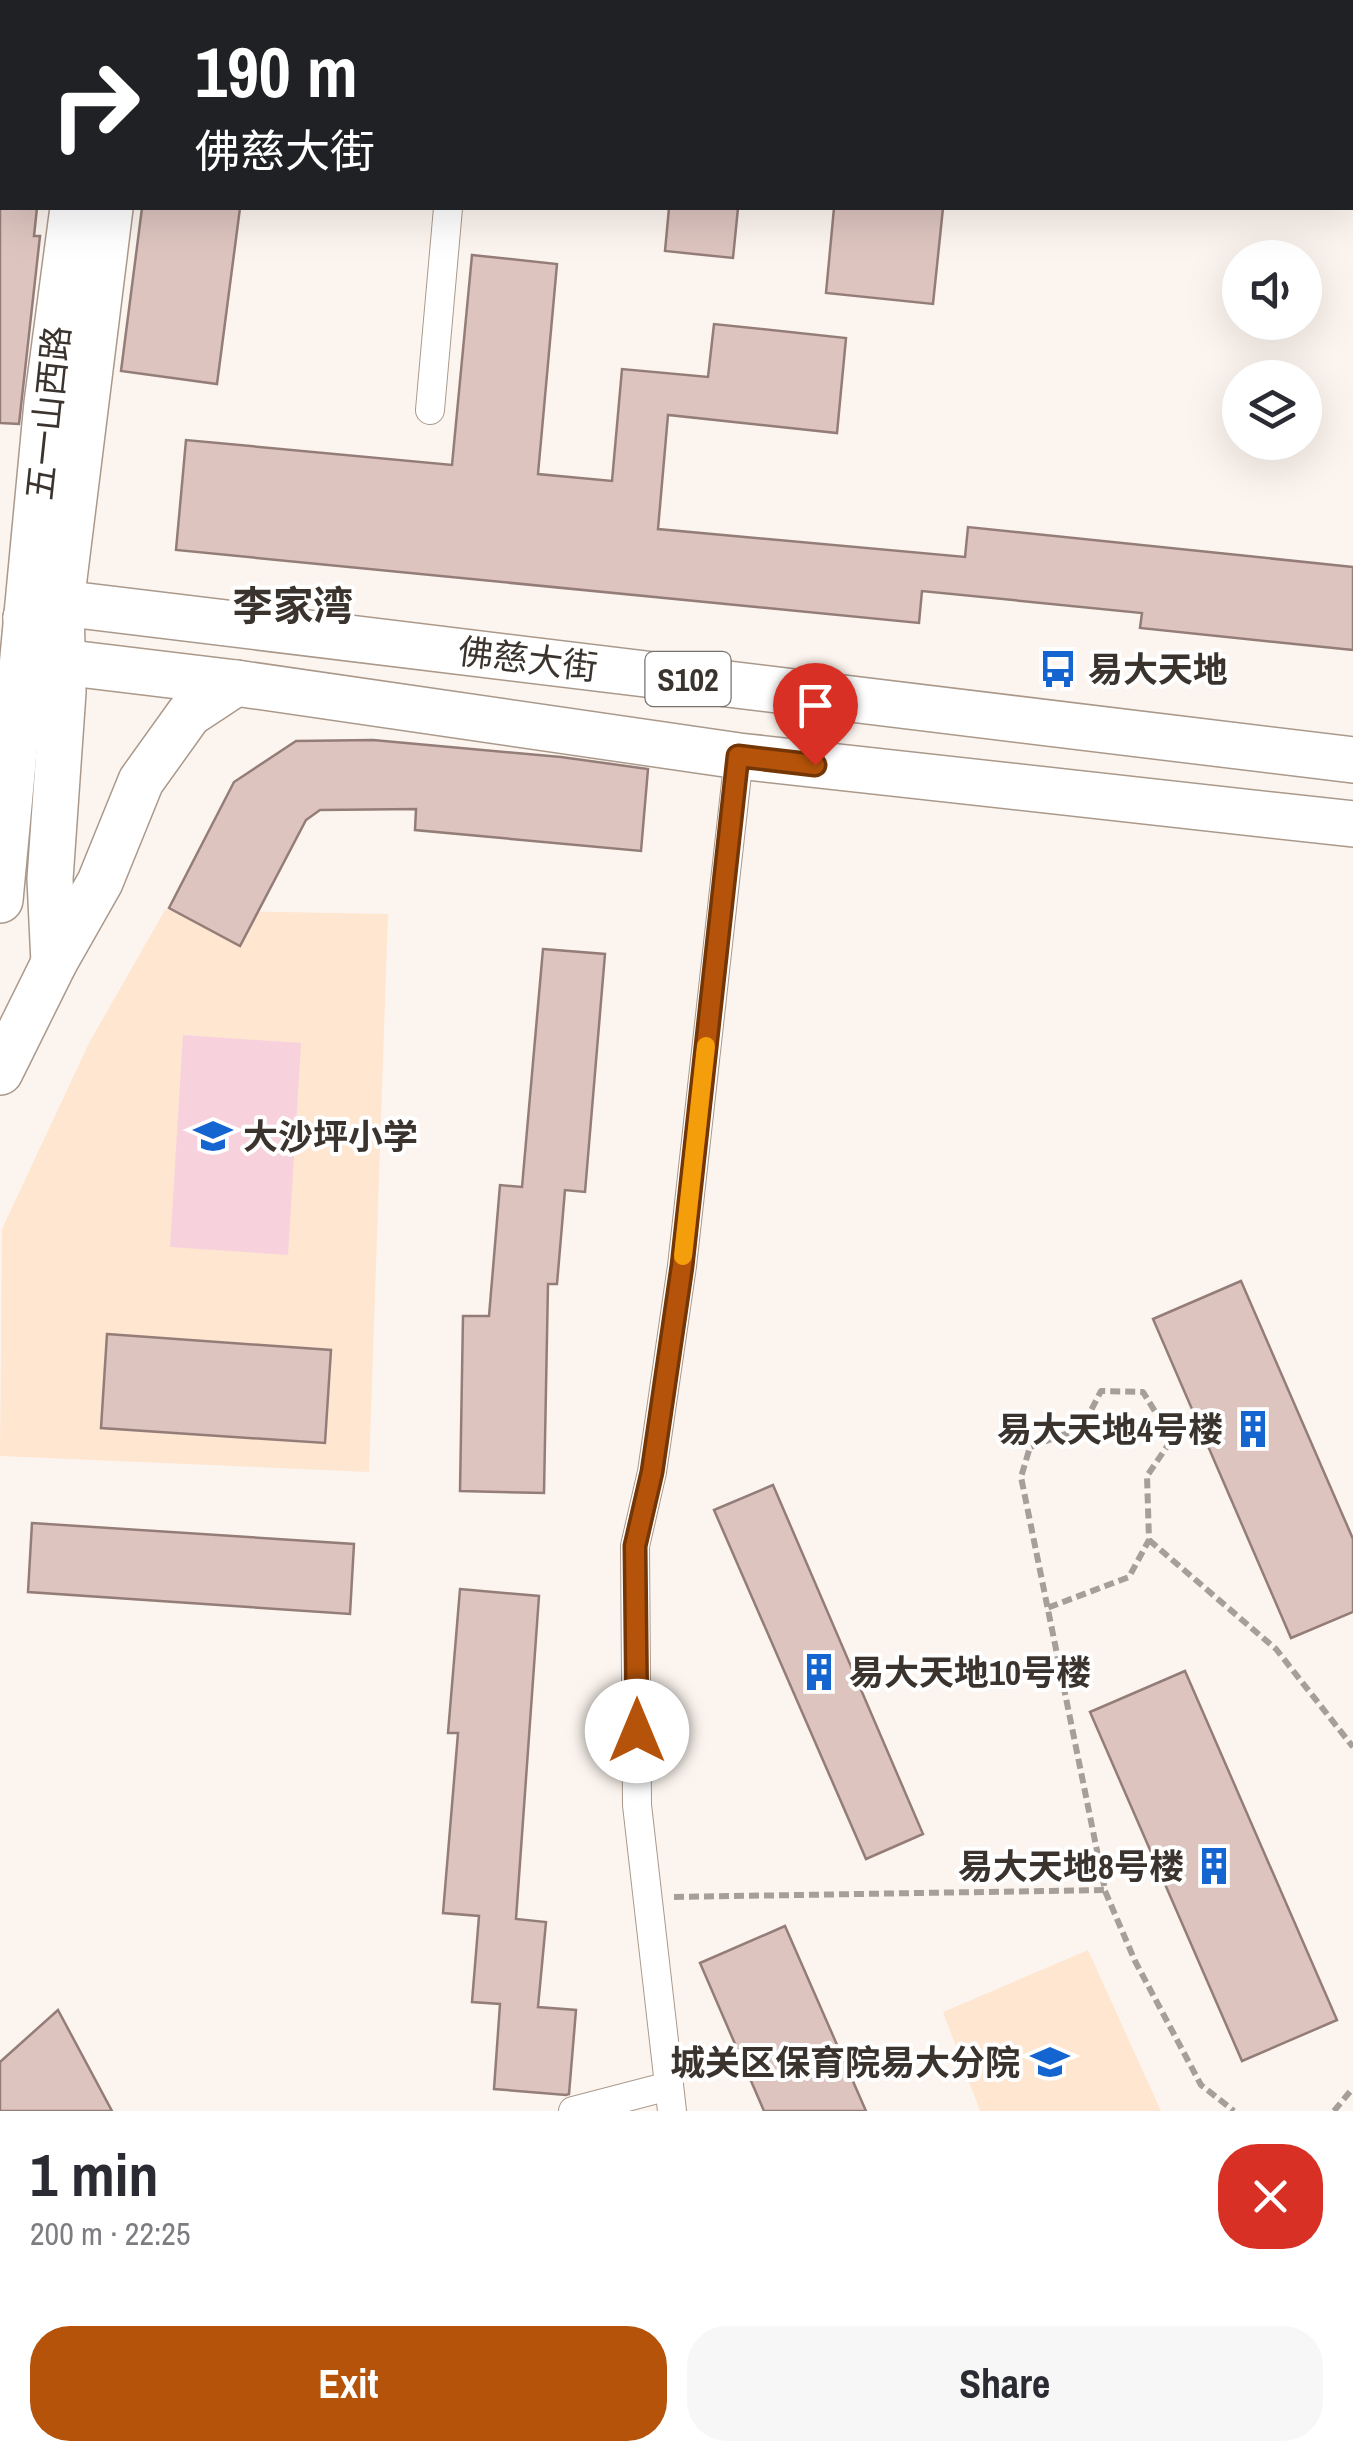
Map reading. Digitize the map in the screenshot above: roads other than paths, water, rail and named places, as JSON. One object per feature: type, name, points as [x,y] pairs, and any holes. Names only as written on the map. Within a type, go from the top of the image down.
[{"type":"main road","name":"五一山西路","points":[[44,610],[47,403],[73,210]]},
{"type":"main road","name":"五一山西路","points":[[44,610],[110,210]]},
{"type":"main road","points":[[44,610],[62,662],[64,692],[50,879],[54,963]]},
{"type":"main road","points":[[0,900],[44,610]]},
{"type":"main road","name":"佛慈大街","points":[[44,610],[1353,760]]},
{"type":"main road","name":"佛慈大街","points":[[62,662],[236,683],[738,756],[1353,824]]},
{"type":"main road","points":[[0,1072],[100,882],[141,781],[189,714],[236,683]]},
{"type":"street","points":[[430,410],[448,210]]},
{"type":"street","points":[[573,2111],[671,2098],[638,1805],[635,1546],[652,1472],[682,1266],[738,756]]},
{"type":"place","name":"易大天地","points":[[1058,669]]},
{"type":"place","name":"大沙坪小学","points":[[213,1136]]},
{"type":"place","name":"易大天地4号楼","points":[[1253,1429]]},
{"type":"place","name":"易大天地10号楼","points":[[819,1672]]},
{"type":"place","name":"易大天地8号楼","points":[[1214,1866]]},
{"type":"place","name":"城关区保育院易大分院","points":[[1050,2062]]},
{"type":"district","name":"李家湾","points":[[293,605]]}]
